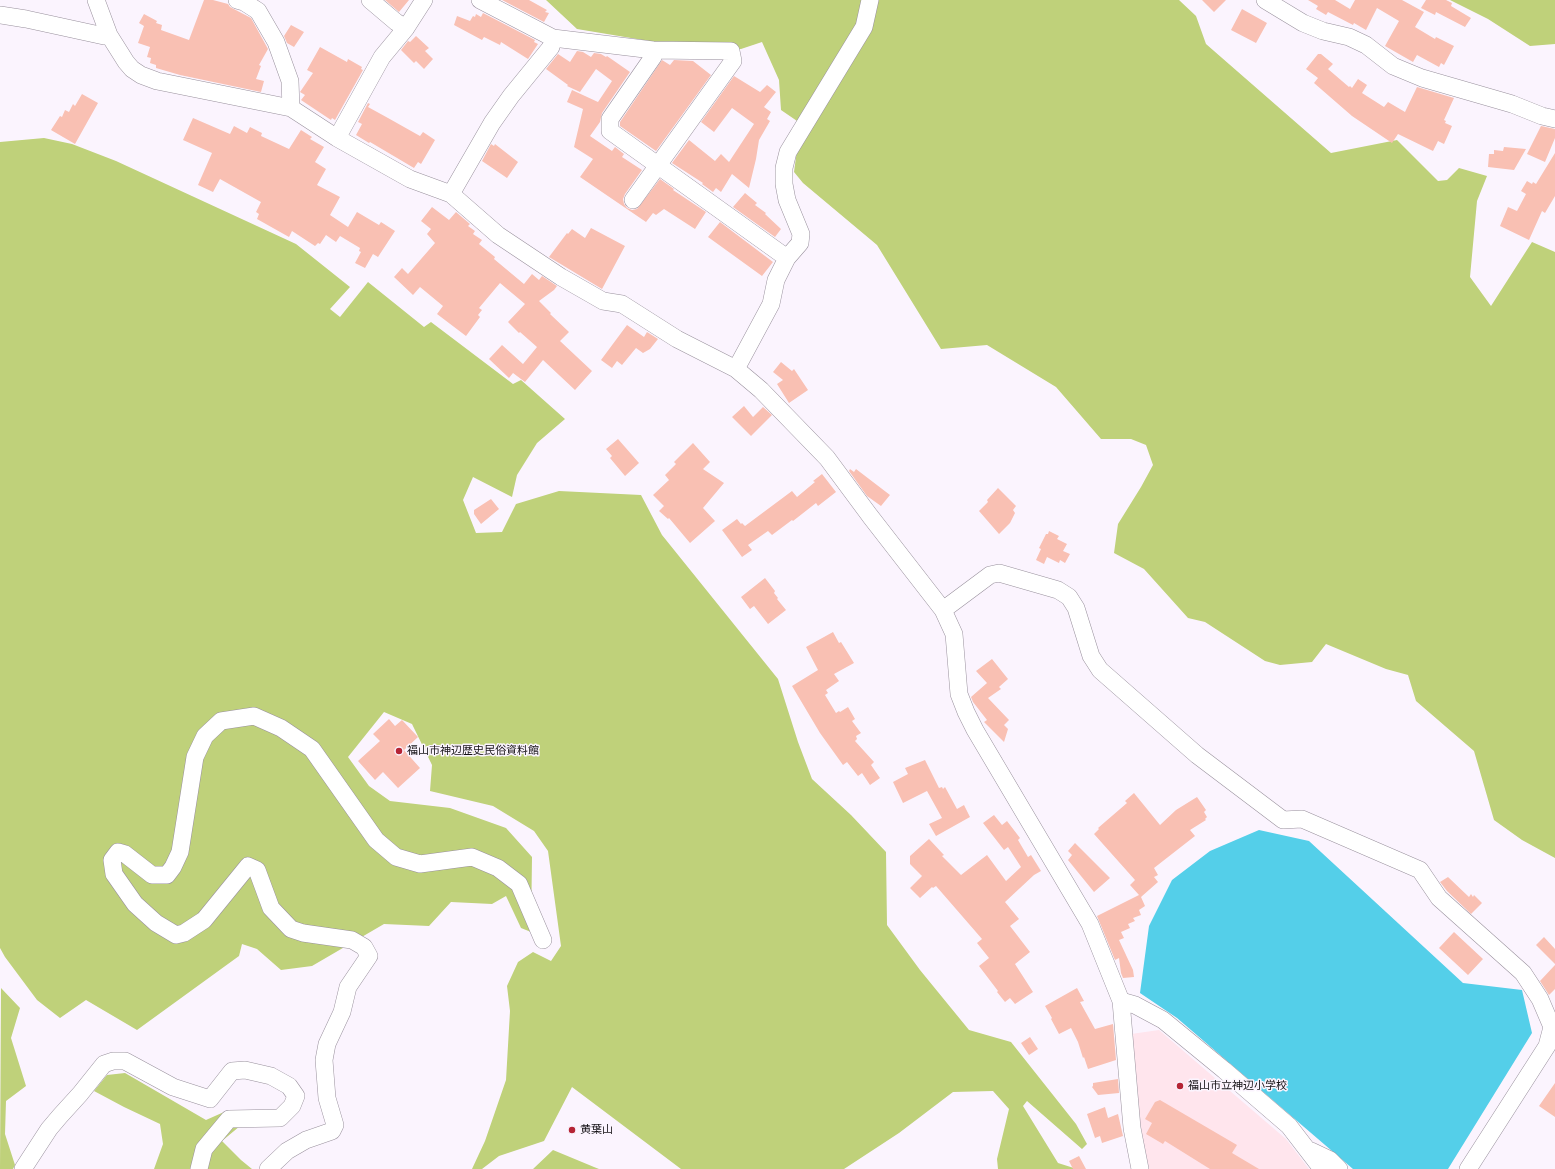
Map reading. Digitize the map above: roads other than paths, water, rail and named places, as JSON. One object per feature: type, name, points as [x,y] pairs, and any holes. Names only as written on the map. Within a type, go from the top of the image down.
[{"type":"street","points":[[96,0],[109,35],[132,69],[157,81],[291,108],[337,138],[410,179],[451,194],[498,235],[561,277],[603,301],[622,304],[677,339],[736,368],[761,390],[827,458],[943,610],[954,634],[959,694],[966,712],[1090,924],[1121,1001],[1132,1128],[1140,1169]]},
{"type":"street","points":[[237,0],[244,2],[258,11],[276,42],[290,81],[291,108]]},
{"type":"street","points":[[370,0],[396,22],[406,28]]},
{"type":"street","points":[[337,138],[382,57],[406,28],[424,0]]},
{"type":"street","points":[[480,0],[553,38],[653,50],[732,51],[733,61],[633,200]]},
{"type":"street","points":[[736,368],[771,304],[776,280],[787,258],[800,243],[801,234],[787,200],[784,184],[784,168],[788,152],[864,27],[870,0]]},
{"type":"street","points":[[1265,0],[1303,23],[1324,32],[1349,37],[1366,45],[1393,66],[1422,78],[1512,104],[1542,116],[1555,119]]},
{"type":"street","points":[[0,15],[26,19],[104,36],[109,35]]},
{"type":"street","points":[[451,194],[492,124],[511,96],[551,47],[553,38]]},
{"type":"street","points":[[653,50],[653,57],[610,119],[610,131],[787,258]]},
{"type":"street","points":[[943,610],[990,575],[999,573],[1058,590],[1069,597],[1076,608],[1090,656],[1100,670],[1197,755],[1283,820],[1302,819],[1420,870],[1439,898],[1524,973],[1540,999],[1554,1027],[1547,1046],[1468,1169]]},
{"type":"street","points":[[268,1169],[287,1151],[306,1140],[332,1132],[336,1125],[327,1098],[324,1060],[327,1044],[342,1012],[348,987],[369,956],[364,947],[352,940],[304,934],[291,929],[271,908],[257,870],[248,866],[204,920],[184,933],[176,935],[156,923],[135,904],[114,874],[112,860],[118,852],[125,854],[152,875],[167,875],[173,867],[180,852],[195,757],[205,736],[221,721],[254,716],[281,728],[312,750],[376,840],[396,857],[420,864],[472,857],[498,868],[519,884],[543,940]]},
{"type":"street","points":[[1121,1001],[1135,1005],[1163,1020],[1290,1126],[1322,1169]]},
{"type":"street","points":[[23,1169],[49,1129],[104,1064],[113,1061],[125,1061],[173,1087],[210,1099],[232,1071],[245,1070],[271,1076],[289,1086],[296,1096],[292,1106],[280,1118],[229,1119],[204,1148],[199,1169]]},
{"type":"street","points":[[1308,1150],[1330,1160],[1339,1169]]},
{"type":"water","points":[[1259,830],[1309,841],[1463,983],[1522,990],[1532,1033],[1448,1169],[1353,1169],[1177,1018],[1140,993],[1149,926],[1172,880],[1210,851]]},
{"type":"place","name":"福山市神辺歴史民俗資料館","points":[[399,751]]},
{"type":"place","name":"福山市立神辺小学校","points":[[1180,1086]]},
{"type":"place","name":"黄葉山","points":[[572,1130]]}]
